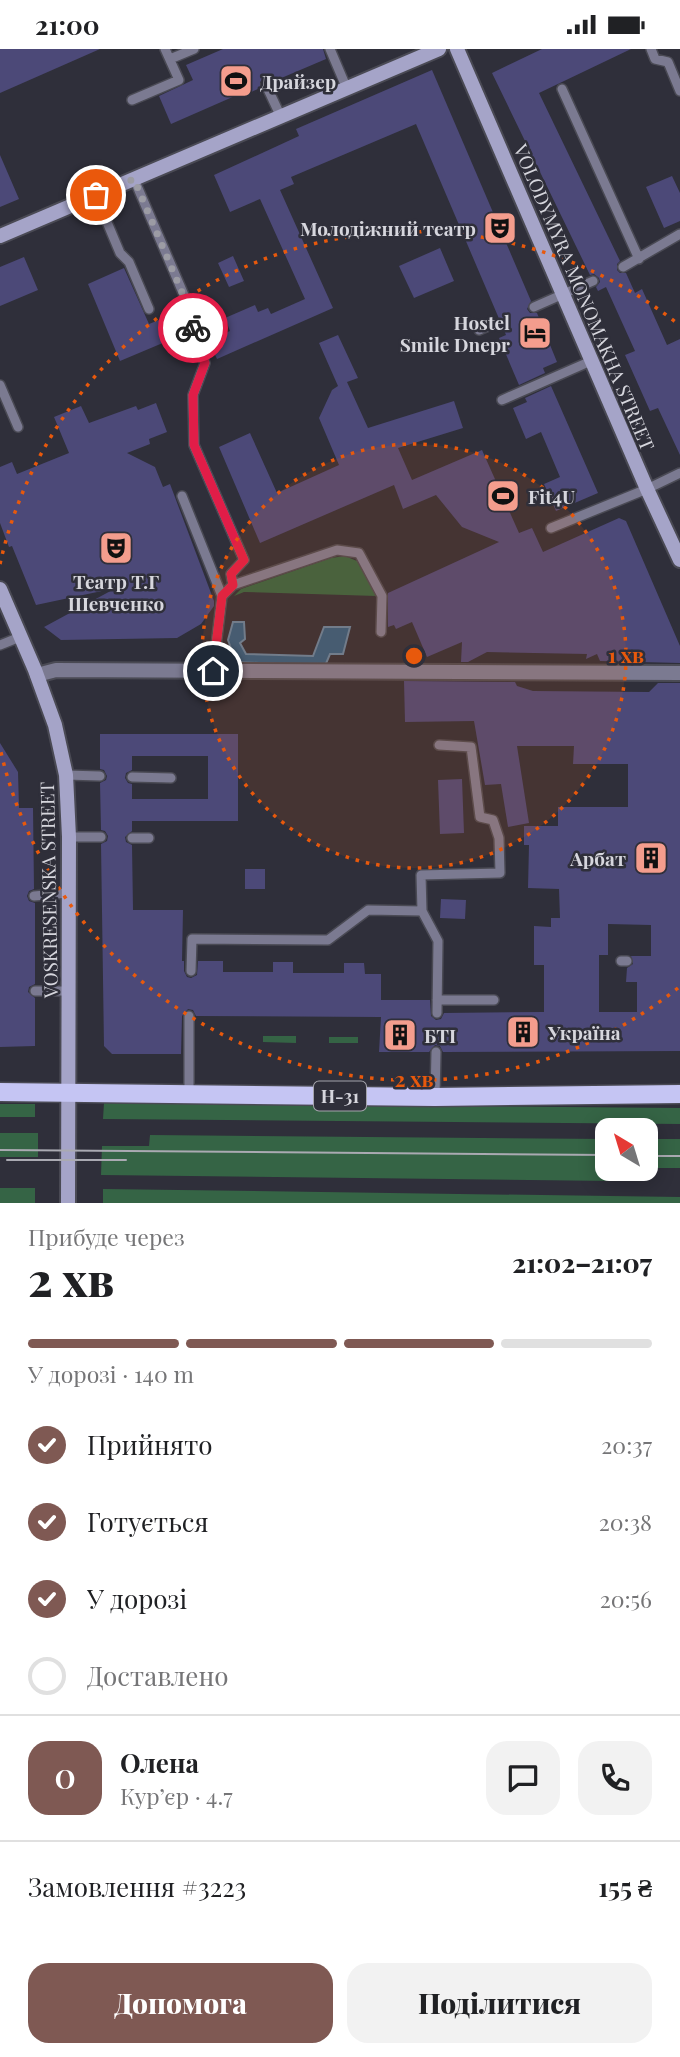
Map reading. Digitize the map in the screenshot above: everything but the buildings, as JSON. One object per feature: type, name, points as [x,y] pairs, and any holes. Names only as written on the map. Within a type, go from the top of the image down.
[{"type":"main road","points":[[0,236],[439,49]]},
{"type":"main road","name":"VOLODYMYRA MONOMAKHA STREET","points":[[457,49],[647,489],[679,556]]},
{"type":"main road","name":"VOSKRESENSKA STREET","points":[[0,589],[55,725],[66,775],[70,991],[68,1203]]},
{"type":"main road","name":"Н-31","points":[[0,1092],[435,1097],[680,1094]]},
{"type":"street","points":[[37,675],[56,670],[680,673]]},
{"type":"lane","points":[[132,100],[179,80],[165,49]]},
{"type":"lane","points":[[170,59],[194,49]]},
{"type":"lane","points":[[330,49],[347,89]]},
{"type":"lane","points":[[651,49],[655,59],[668,62],[680,91]]},
{"type":"lane","points":[[266,85],[281,117]]},
{"type":"lane","points":[[562,89],[639,259]]},
{"type":"lane","points":[[134,179],[192,316],[193,334],[205,363],[193,395],[194,445],[244,560],[231,574],[233,585]]},
{"type":"lane","points":[[96,195],[120,253],[129,262],[149,309]]},
{"type":"lane","points":[[623,267],[680,234]]},
{"type":"lane","points":[[534,307],[593,281]]},
{"type":"lane","points":[[479,330],[493,324]]},
{"type":"lane","points":[[502,400],[591,361]]},
{"type":"lane","points":[[0,385],[18,427]]},
{"type":"lane","points":[[551,528],[680,473]]},
{"type":"lane","points":[[182,496],[222,596],[213,671]]},
{"type":"lane","points":[[222,596],[233,585],[337,550],[359,553],[382,596],[381,632]]},
{"type":"lane","points":[[0,645],[20,637]]},
{"type":"lane","points":[[437,1013],[438,941],[422,911],[421,875],[500,873],[499,838],[493,820],[480,817],[471,747],[439,745]]},
{"type":"lane","points":[[66,775],[100,776]]},
{"type":"lane","points":[[132,777],[171,778]]},
{"type":"lane","points":[[69,837],[101,837]]},
{"type":"lane","points":[[132,838],[149,838]]},
{"type":"lane","points":[[34,896],[68,893]]},
{"type":"lane","points":[[191,971],[192,939],[328,940],[368,910],[422,911]]},
{"type":"lane","points":[[35,991],[70,991]]},
{"type":"lane","points":[[437,1000],[494,1000]]},
{"type":"lane","points":[[189,1016],[189,1094]]},
{"type":"lane","points":[[435,1097],[436,1052]]},
{"type":"green space","points":[[345,556],[357,561],[377,596],[244,592],[234,596],[241,589],[331,558]]},
{"type":"green space","points":[[263,1036],[296,1036],[296,1043],[263,1042]]},
{"type":"green space","points":[[329,1037],[358,1037],[358,1043],[329,1043]]},
{"type":"green space","points":[[104,1103],[680,1108],[680,1124],[658,1124],[658,1118],[595,1118],[595,1123],[103,1119]]},
{"type":"green space","points":[[0,1104],[35,1104],[35,1117],[0,1117]]},
{"type":"green space","points":[[0,1133],[38,1133],[38,1157],[0,1157]]},
{"type":"green space","points":[[150,1135],[595,1139],[595,1181],[101,1175],[102,1146],[149,1146]]},
{"type":"green space","points":[[658,1139],[680,1139],[680,1168],[658,1168]]},
{"type":"green space","points":[[0,1188],[35,1188],[35,1203],[0,1203]]},
{"type":"green space","points":[[103,1189],[680,1197],[680,1203],[103,1203]]},
{"type":"water","points":[[233,622],[244,622],[245,639],[240,643],[246,654],[313,656],[324,627],[350,627],[343,654],[330,654],[325,666],[236,662],[228,640]]},
{"type":"tram line","points":[[0,1150],[595,1155]]},
{"type":"tram line","points":[[658,1156],[680,1156]]},
{"type":"tram line","points":[[7,1160],[126,1160]]},
{"type":"way so far","points":[[96,195],[134,179],[192,316],[193,328]]},
{"type":"place","name":"Драйзер","points":[[236,81]]},
{"type":"place","name":"Молодіжний театр","points":[[500,228]]},
{"type":"place","name":"Hostel Smile Dnepr","points":[[535,333]]},
{"type":"place","name":"Fit4U","points":[[503,496]]},
{"type":"place","name":"Театр Т.Г Шевченко","points":[[116,548]]},
{"type":"place","name":"Арбат","points":[[651,858]]},
{"type":"place","name":"Україна","points":[[523,1032]]},
{"type":"place","name":"БТІ","points":[[400,1035]]},
{"type":"route","points":[[193,328],[205,363],[193,395],[194,445],[244,560],[231,574],[233,585],[222,596],[213,671]]}]
